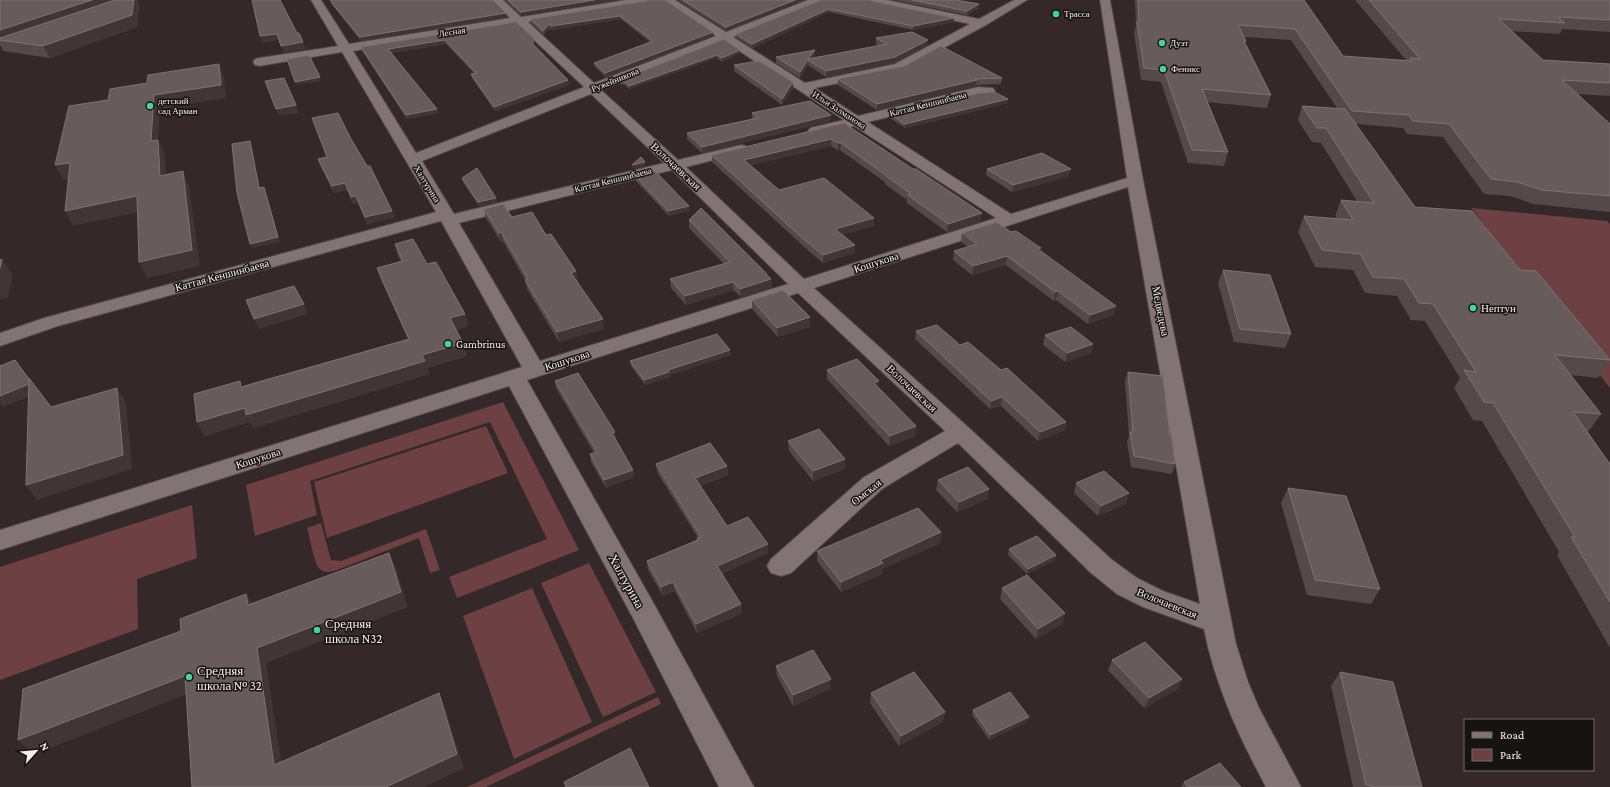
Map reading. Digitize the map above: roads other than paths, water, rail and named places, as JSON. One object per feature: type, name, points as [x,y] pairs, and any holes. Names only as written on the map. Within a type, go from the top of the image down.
[{"type":"street","name":"Халтурина","points":[[316,0],[447,217],[644,612],[737,787]]},
{"type":"street","name":"Волочаевская","points":[[497,0],[675,165],[801,286],[960,432],[1101,566],[1127,586],[1153,599],[1217,622]]},
{"type":"street","name":"Лесная","points":[[259,62],[646,0]]},
{"type":"street","name":"Ильи Залманова","points":[[668,0],[1010,220]]},
{"type":"street","name":"Ружейникова","points":[[412,160],[817,0]]},
{"type":"street","points":[[872,0],[982,23]]},
{"type":"street","points":[[803,87],[899,67],[1022,0]]},
{"type":"street","name":"Медведева","points":[[1105,0],[1134,180],[1163,324],[1217,622]]},
{"type":"street","name":"Каттая Кеншинбаева","points":[[802,134],[978,91],[988,91]]},
{"type":"street","name":"Каттая Кеншинбаева","points":[[0,340],[51,322],[447,217],[758,145]]},
{"type":"street","name":"Кошукова","points":[[0,540],[1134,180]]},
{"type":"street","name":"Омская","points":[[781,566],[873,484],[960,432]]},
{"type":"street","points":[[1217,622],[1227,666],[1243,707],[1268,760],[1284,787]]},
{"type":"place","name":"Трасса","points":[[1056,14]]},
{"type":"place","name":"Дуэт","points":[[1162,43]]},
{"type":"place","name":"Феникс","points":[[1163,69]]},
{"type":"place","name":"детский сад Арман","points":[[150,106]]},
{"type":"place","name":"Нептун","points":[[1473,308]]},
{"type":"place","name":"Gambrinus","points":[[448,344]]},
{"type":"place","name":"Средняя школа N32","points":[[317,630]]},
{"type":"place","name":"Средняя школа № 32","points":[[189,677]]}]
